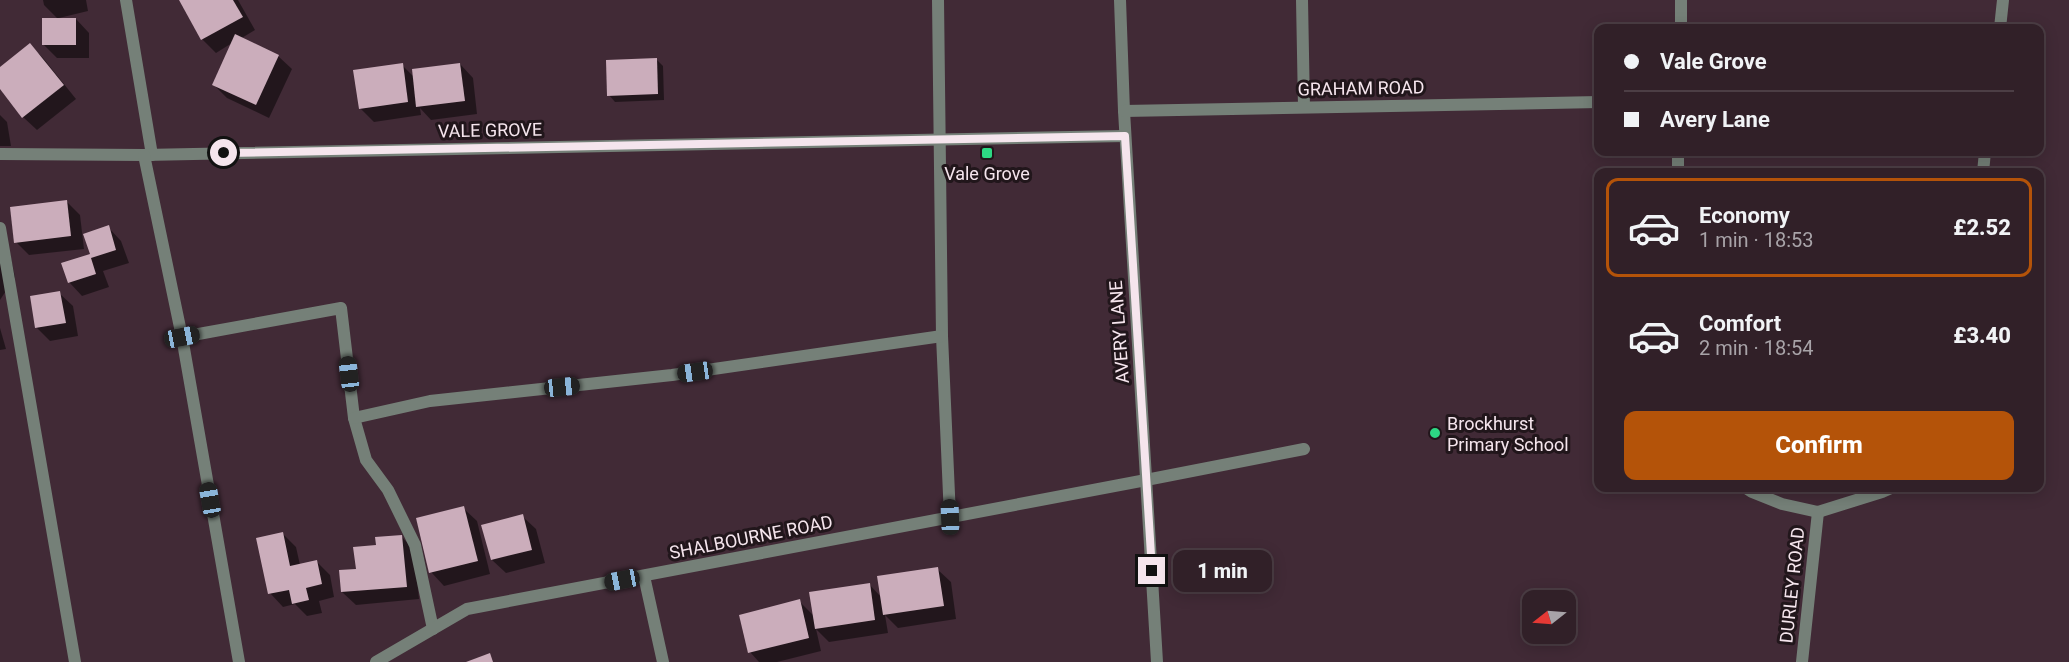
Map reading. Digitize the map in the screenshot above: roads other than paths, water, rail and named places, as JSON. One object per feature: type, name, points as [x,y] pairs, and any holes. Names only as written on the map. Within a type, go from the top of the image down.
[{"type":"street","points":[[126,0],[148,155],[238,662]]},
{"type":"street","points":[[938,0],[942,139],[942,336],[950,517]]},
{"type":"street","name":"AVERY LANE","points":[[1120,0],[1125,136],[1157,662]]},
{"type":"street","points":[[1302,0],[1304,107]]},
{"type":"street","points":[[1681,0],[1681,24]]},
{"type":"street","points":[[2000,24],[2003,0]]},
{"type":"street","name":"GRAHAM ROAD","points":[[1124,111],[1594,102]]},
{"type":"street","name":"VALE GROVE","points":[[0,154],[148,155],[1125,136]]},
{"type":"street","points":[[0,228],[75,662]]},
{"type":"street","points":[[182,337],[341,308],[354,418],[366,460],[388,490],[414,545],[433,629]]},
{"type":"street","points":[[354,418],[430,401],[672,375],[942,336]]},
{"type":"street","name":"SHALBOURNE ROAD","points":[[376,662],[467,609],[1304,449]]},
{"type":"street","points":[[1752,492],[1782,504],[1818,512],[1882,492]]},
{"type":"street","name":"DURLEY ROAD","points":[[1802,662],[1818,512]]},
{"type":"street","points":[[644,576],[663,662]]},
{"type":"place","name":"Vale Grove","points":[[987,153]]},
{"type":"place","name":"Brockhurst Primary School","points":[[1435,433]]}]
